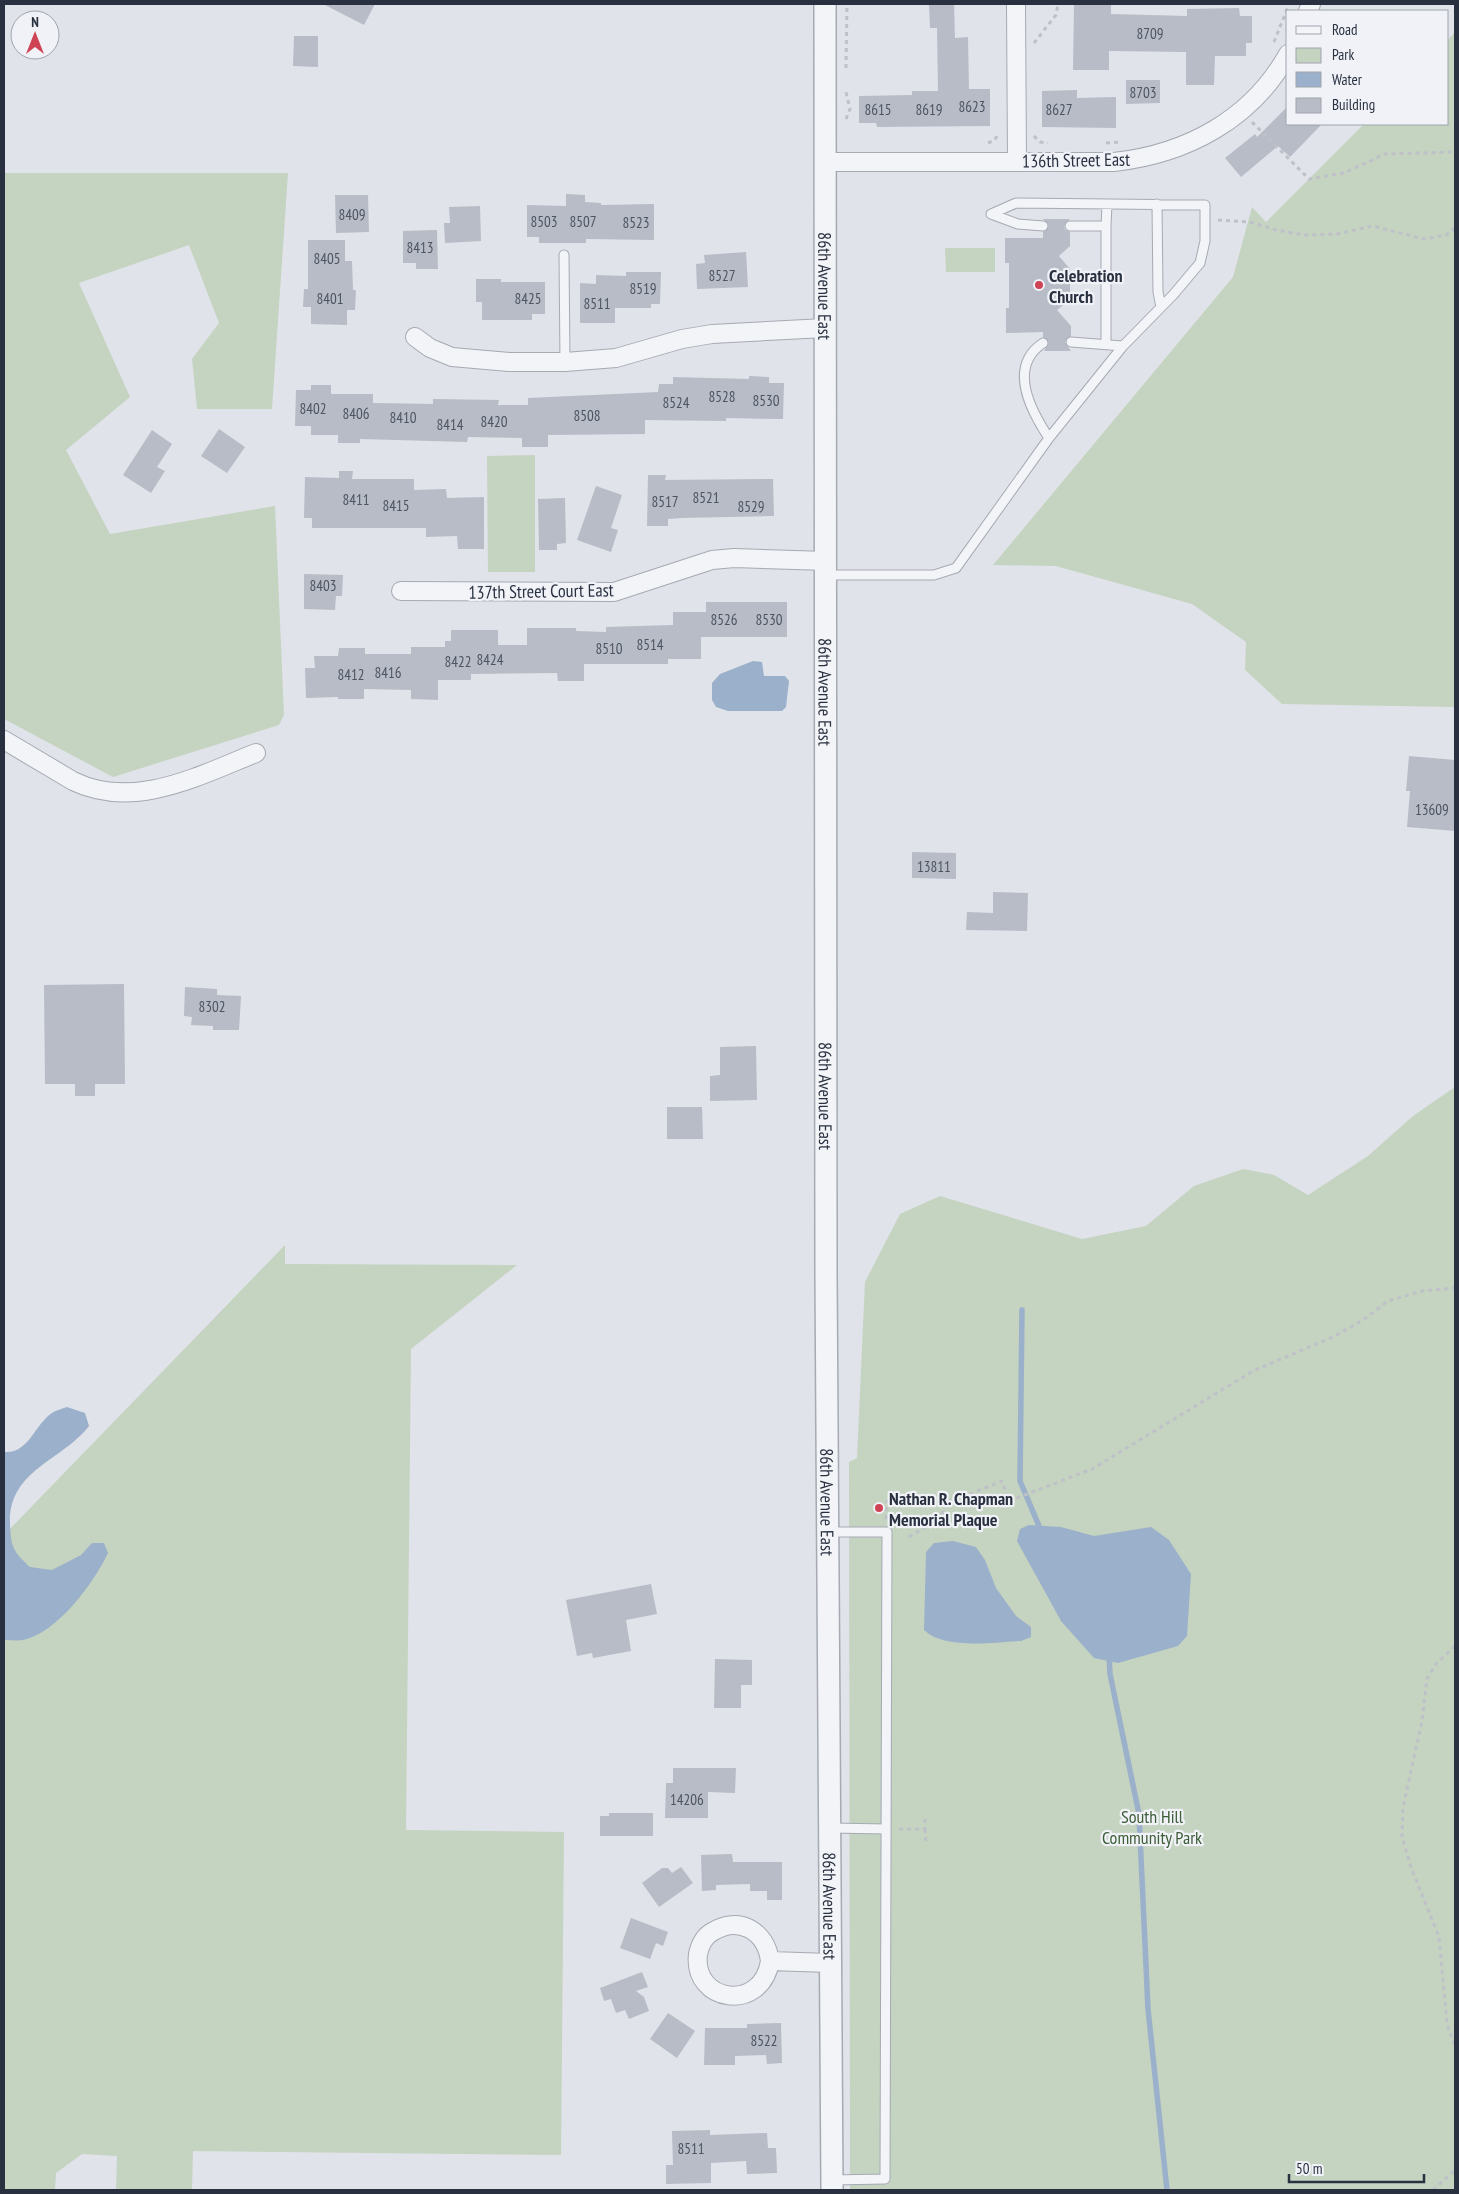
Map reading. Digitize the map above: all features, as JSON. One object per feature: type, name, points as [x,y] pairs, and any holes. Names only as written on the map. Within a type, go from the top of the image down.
[{"type":"street","name":"86th Avenue East","points":[[825,4],[828,1532],[832,2185]]},
{"type":"street","points":[[1016,4],[1017,162]]},
{"type":"street","name":"136th Street East","points":[[824,162],[1114,162],[1144,158],[1175,149],[1215,131],[1242,112],[1277,74],[1280,50]]},
{"type":"street","points":[[415,337],[430,348],[452,357],[509,362],[566,362],[616,358],[682,339],[712,334],[825,328]]},
{"type":"street","name":"137th Street Court East","points":[[401,591],[614,592],[712,560],[734,558],[827,568]]},
{"type":"street","points":[[4,740],[85,787],[109,793],[152,790],[185,781],[256,752]]},
{"type":"street","points":[[732,1924],[741,1925],[758,1933],[768,1950],[770,1961],[766,1977],[757,1987],[744,1995],[734,1996],[723,1995],[707,1985],[700,1975],[698,1960],[699,1950],[709,1934],[720,1927],[732,1924]]},
{"type":"street","points":[[770,1961],[830,1963]]},
{"type":"lane","points":[[827,568],[934,576],[956,568],[1050,438],[1122,346],[1161,307],[1200,263],[1205,241],[1205,205],[1016,203],[992,214],[1018,224],[1043,226]]},
{"type":"lane","points":[[1106,344],[1107,204]]},
{"type":"lane","points":[[1157,204],[1158,292],[1161,307]]},
{"type":"lane","points":[[1070,226],[1106,226]]},
{"type":"lane","points":[[564,255],[566,362]]},
{"type":"lane","points":[[1071,342],[1122,346]]},
{"type":"lane","points":[[1043,343],[1027,358],[1024,373],[1025,390],[1030,406],[1050,438]]},
{"type":"lane","points":[[828,1532],[887,1532],[885,2179],[832,2185]]},
{"type":"lane","points":[[830,1828],[886,1829]]},
{"type":"path","points":[[846,77],[847,4]]},
{"type":"path","points":[[1033,51],[1034,41],[1056,15],[1058,4]]},
{"type":"path","points":[[1280,50],[1286,19]]},
{"type":"path","points":[[846,86],[850,109],[846,126]]},
{"type":"path","points":[[1242,112],[1309,179],[1344,173],[1385,154],[1455,152]]},
{"type":"path","points":[[1031,129],[1034,136],[1040,142],[1053,143]]},
{"type":"path","points":[[985,143],[995,140],[998,130]]},
{"type":"path","points":[[1100,143],[1125,141]]},
{"type":"path","points":[[1217,220],[1250,222],[1276,230],[1304,235],[1337,234],[1372,226],[1424,239],[1446,235],[1455,228]]},
{"type":"path","points":[[887,1532],[886,1503],[891,1498],[903,1498],[925,1505],[958,1497],[1002,1481],[1009,1500],[1051,1485],[1092,1469],[1253,1371],[1335,1336],[1363,1320],[1388,1301],[1422,1291],[1455,1288]]},
{"type":"path","points":[[909,1537],[938,1519],[951,1499]]},
{"type":"path","points":[[1455,1646],[1436,1664],[1427,1679],[1422,1721],[1403,1807],[1402,1837],[1411,1867],[1439,1937],[1447,2024],[1455,2046]]},
{"type":"path","points":[[925,1816],[926,1844]]},
{"type":"path","points":[[886,1829],[925,1829]]},
{"type":"path","points":[[1433,2190],[1455,2170]]},
{"type":"green space","points":[[1455,32],[1455,707],[1282,704],[1245,670],[1246,642],[1192,604],[1056,566],[993,565],[1233,277],[1252,207],[1266,222],[1363,125],[1449,125],[1449,39]]},
{"type":"green space","points":[[4,173],[288,173],[272,409],[197,409],[192,359],[219,323],[189,245],[79,283],[130,397],[66,450],[110,534],[275,506],[284,715],[279,725],[113,777],[4,719]]},
{"type":"green space","points":[[945,248],[995,248],[995,272],[946,272]]},
{"type":"green space","points":[[535,455],[535,572],[488,572],[487,456]]},
{"type":"green space","name":"South Hill Community Park","points":[[1455,1087],[1455,2190],[850,2190],[849,1462],[857,1458],[865,1282],[900,1214],[940,1196],[1082,1239],[1146,1226],[1194,1186],[1243,1169],[1274,1175],[1308,1195],[1368,1156],[1413,1116]]},
{"type":"green space","points":[[285,1245],[285,1264],[517,1265],[411,1349],[406,1830],[564,1832],[561,2155],[193,2151],[192,2190],[116,2190],[117,2156],[82,2154],[56,2173],[55,2190],[4,2190],[4,1535]]},
{"type":"water","points":[[753,661],[762,662],[764,676],[785,676],[789,681],[786,707],[782,711],[728,711],[716,707],[712,700],[712,683],[720,674]]},
{"type":"water","points":[[67,1407],[85,1413],[89,1426],[78,1438],[27,1478],[18,1491],[12,1506],[10,1524],[12,1544],[16,1553],[30,1567],[52,1570],[81,1555],[92,1543],[104,1543],[108,1553],[84,1592],[49,1628],[23,1640],[4,1640],[4,1452],[20,1448],[31,1438],[46,1418],[54,1412]]},
{"type":"water","points":[[1029,1525],[1061,1527],[1094,1536],[1151,1527],[1169,1540],[1191,1574],[1187,1636],[1178,1646],[1118,1663],[1094,1658],[1061,1621],[1017,1541],[1020,1529]]},
{"type":"water","points":[[953,1541],[976,1547],[985,1560],[996,1588],[1016,1616],[1031,1627],[1031,1637],[1021,1641],[957,1643],[933,1636],[924,1630],[926,1552],[934,1543]]},
{"type":"building","points":[[323,4],[375,4],[364,25]]},
{"type":"building","points":[[929,4],[954,4],[955,38],[968,37],[969,89],[990,89],[990,126],[877,127],[876,123],[859,123],[859,96],[912,95],[912,91],[938,91],[937,28],[930,28]]},
{"type":"building","points":[[1074,4],[1111,4],[1111,14],[1187,16],[1187,9],[1239,8],[1240,16],[1252,16],[1252,43],[1246,43],[1246,56],[1215,56],[1214,85],[1186,85],[1186,52],[1109,51],[1109,70],[1073,70]]},
{"type":"building","points":[[294,36],[318,36],[318,67],[293,66]]},
{"type":"building","points":[[1126,80],[1160,80],[1160,103],[1126,104]]},
{"type":"building","points":[[1077,90],[1077,98],[1116,97],[1116,128],[1042,127],[1042,91]]},
{"type":"building","points":[[1286,108],[1286,125],[1321,125],[1290,157],[1278,146],[1241,177],[1225,158],[1255,134],[1257,137]]},
{"type":"building","points":[[566,194],[585,195],[585,202],[601,203],[601,205],[654,204],[654,240],[586,239],[586,243],[539,243],[539,237],[527,237],[527,205],[566,206]]},
{"type":"building","points":[[335,195],[368,195],[369,232],[336,233]]},
{"type":"building","points":[[480,206],[481,241],[445,243],[444,223],[450,223],[449,207]]},
{"type":"building","name":"Celebration Church","points":[[1043,219],[1070,219],[1064,226],[1065,230],[1070,232],[1070,246],[1059,256],[1070,269],[1070,300],[1057,310],[1071,326],[1071,336],[1065,342],[1071,351],[1044,351],[1049,342],[1043,337],[1043,332],[1006,333],[1006,308],[1009,308],[1009,263],[1005,263],[1005,238],[1043,238],[1043,232],[1049,226]]},
{"type":"building","points":[[437,230],[438,269],[416,269],[416,263],[403,263],[403,231]]},
{"type":"building","points":[[308,240],[345,240],[345,261],[352,261],[353,290],[356,290],[355,310],[347,310],[347,325],[311,324],[311,307],[303,307],[304,289],[308,289]]},
{"type":"building","points":[[746,252],[748,287],[697,289],[696,264],[705,263],[704,255]]},
{"type":"building","points":[[626,272],[661,272],[660,304],[651,304],[651,308],[615,308],[615,323],[580,323],[580,283],[596,284],[596,275],[626,276]]},
{"type":"building","points":[[476,279],[501,279],[501,282],[545,282],[545,314],[532,314],[532,320],[482,320],[482,302],[476,302]]},
{"type":"building","points":[[749,376],[769,377],[769,383],[784,383],[783,419],[726,418],[726,421],[645,420],[645,434],[548,435],[548,447],[522,447],[522,438],[468,437],[467,442],[360,439],[360,443],[338,443],[338,435],[311,435],[311,426],[295,426],[296,390],[311,390],[311,385],[331,385],[331,394],[373,394],[373,403],[433,404],[433,399],[499,400],[498,405],[528,405],[528,398],[658,392],[659,384],[673,384],[673,377],[749,379]]},
{"type":"building","points":[[219,429],[245,447],[227,473],[201,456]]},
{"type":"building","points":[[152,430],[172,444],[157,467],[165,471],[151,493],[123,475]]},
{"type":"building","points":[[339,471],[353,471],[352,479],[414,479],[414,490],[446,489],[447,498],[484,497],[484,549],[458,549],[457,536],[426,537],[426,528],[312,528],[312,518],[304,518],[305,477],[339,478]]},
{"type":"building","points":[[648,475],[666,475],[665,480],[773,479],[774,516],[668,519],[668,526],[647,526]]},
{"type":"building","points":[[596,486],[622,495],[611,528],[618,530],[611,552],[577,540]]},
{"type":"building","points":[[565,498],[566,543],[557,544],[557,550],[539,550],[538,499]]},
{"type":"building","points":[[304,574],[343,575],[342,596],[336,596],[335,610],[304,609]]},
{"type":"building","points":[[706,602],[787,602],[787,637],[701,637],[701,659],[668,659],[668,664],[584,664],[584,681],[558,681],[557,673],[471,674],[471,680],[438,680],[438,700],[411,699],[411,690],[364,689],[364,699],[338,699],[338,697],[306,698],[305,668],[315,668],[314,656],[338,656],[339,648],[365,648],[365,654],[411,654],[411,647],[445,647],[445,641],[451,641],[451,630],[498,630],[498,645],[527,645],[527,628],[576,628],[576,631],[606,632],[606,627],[673,625],[673,612],[706,612]]},
{"type":"building","points":[[1409,756],[1455,760],[1455,831],[1407,827],[1410,791],[1406,791]]},
{"type":"building","points":[[912,852],[956,853],[956,879],[912,878]]},
{"type":"building","points":[[993,892],[1028,893],[1027,931],[966,930],[967,912],[993,913]]},
{"type":"building","points":[[124,984],[125,1084],[95,1084],[95,1096],[75,1096],[75,1084],[45,1084],[44,985]]},
{"type":"building","points":[[185,987],[217,989],[217,995],[241,996],[239,1030],[213,1030],[213,1026],[191,1025],[192,1017],[184,1016]]},
{"type":"building","points":[[756,1046],[757,1100],[710,1101],[710,1076],[720,1075],[720,1047]]},
{"type":"building","points":[[667,1107],[702,1107],[703,1139],[667,1139]]},
{"type":"building","points":[[651,1584],[657,1614],[626,1620],[631,1651],[593,1658],[592,1653],[577,1656],[566,1600]]},
{"type":"building","points":[[715,1659],[752,1660],[752,1685],[741,1685],[741,1708],[714,1708]]},
{"type":"building","points":[[673,1768],[736,1768],[735,1793],[708,1792],[708,1818],[665,1818],[666,1783],[673,1783]]},
{"type":"building","points":[[609,1813],[653,1813],[653,1836],[600,1836],[600,1816],[609,1816]]},
{"type":"building","points":[[732,1854],[733,1862],[782,1862],[782,1900],[767,1900],[767,1891],[750,1891],[750,1884],[716,1885],[716,1890],[702,1891],[701,1855]]},
{"type":"building","points":[[681,1867],[693,1883],[659,1907],[642,1883],[662,1868],[668,1868],[672,1873]]},
{"type":"building","points":[[631,1918],[668,1932],[663,1946],[656,1943],[650,1959],[620,1948]]},
{"type":"building","points":[[642,1972],[648,1987],[636,1991],[644,1997],[649,2011],[629,2019],[625,2010],[616,2013],[611,1999],[604,2001],[600,1988]]},
{"type":"building","points":[[668,2013],[695,2031],[677,2058],[650,2039]]},
{"type":"building","points":[[781,2023],[782,2063],[767,2064],[766,2055],[735,2056],[735,2065],[704,2065],[705,2028],[747,2028],[747,2024]]},
{"type":"building","points":[[710,2130],[710,2135],[767,2133],[768,2148],[776,2148],[777,2173],[747,2174],[746,2161],[711,2163],[711,2183],[666,2184],[666,2165],[673,2165],[672,2131]]},
{"type":"waterway","points":[[1022,1310],[1020,1481],[1042,1533]]},
{"type":"waterway","points":[[1109,1654],[1110,1674],[1139,1814],[1148,2009],[1167,2190]]},
{"type":"place","name":"Celebration Church","points":[[1039,285]]},
{"type":"place","name":"Nathan R. Chapman Memorial Plaque","points":[[879,1508]]}]
